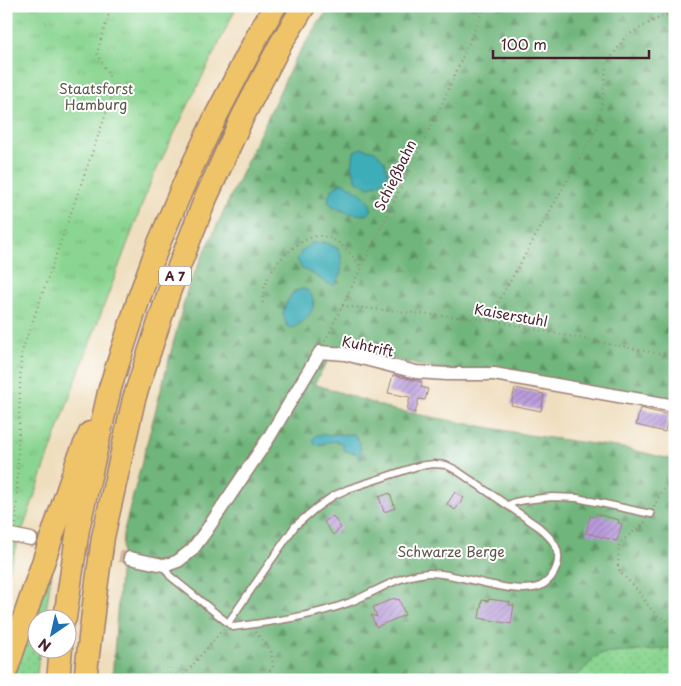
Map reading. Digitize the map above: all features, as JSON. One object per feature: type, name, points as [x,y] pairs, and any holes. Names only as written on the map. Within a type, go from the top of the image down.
[{"type":"highway","name":"A 7","points":[[66,608],[78,529],[110,388],[146,280],[183,186],[216,116],[275,6]]},
{"type":"highway","name":"A 7","points":[[86,680],[103,537],[134,398],[170,292],[205,200],[242,118],[280,46],[304,6]]},
{"type":"highway","points":[[6,671],[78,460],[110,388]]},
{"type":"highway","points":[[58,680],[60,658]]},
{"type":"street","name":"Kuhtrift","points":[[163,565],[178,561],[196,545],[268,439],[320,352],[345,354],[416,372],[494,374],[675,406]]},
{"type":"street","points":[[11,535],[31,539]]},
{"type":"street","points":[[130,558],[163,565]]},
{"type":"lane","points":[[163,565],[170,576],[228,623],[234,627],[317,612],[348,603],[389,583],[416,574],[432,573],[447,575],[527,590],[544,584],[552,576],[557,566],[559,555],[556,546],[539,527],[456,470],[446,465],[418,466],[348,488],[333,496],[294,526],[228,623]]},
{"type":"lane","points":[[508,505],[525,500],[552,497],[577,498],[651,514]]},
{"type":"path","points":[[11,535],[21,354],[115,88],[98,53],[111,6]]},
{"type":"path","name":"Schießbahn","points":[[320,352],[442,104],[485,6]]},
{"type":"path","points":[[488,320],[596,130],[603,97],[606,65],[626,36],[662,16],[675,13]]},
{"type":"path","points":[[263,303],[261,297],[273,267],[292,249],[311,237],[319,236],[337,242],[349,252],[361,267]]},
{"type":"path","name":"Kaiserstuhl","points":[[342,306],[488,320],[675,358]]},
{"type":"path","points":[[623,540],[618,547],[618,567],[620,572],[658,616],[675,625]]},
{"type":"path","points":[[182,680],[228,623]]},
{"type":"path","points":[[240,626],[250,628],[272,651],[274,666],[263,680]]},
{"type":"green space","name":"Staatsforst Hamburg","points":[[6,6],[237,6],[151,181],[74,385],[6,578]]},
{"type":"green space","name":"Schwarze Berge","points":[[330,6],[675,6],[675,400],[430,368],[337,346],[314,384],[394,410],[529,435],[623,448],[675,460],[675,648],[599,654],[573,680],[112,680],[123,534],[188,287],[295,59]]},
{"type":"green space","points":[[52,569],[46,608],[37,608]]},
{"type":"green space","points":[[28,632],[28,658],[39,658],[36,680],[10,680]]},
{"type":"green space","points":[[675,648],[675,680],[573,680],[599,654]]},
{"type":"water","points":[[362,148],[375,151],[385,162],[388,174],[380,183],[370,187],[357,181],[352,168],[354,151]]},
{"type":"water","points":[[342,182],[364,196],[372,210],[366,215],[350,213],[328,202],[332,190]]},
{"type":"water","points":[[311,243],[327,243],[338,249],[341,256],[341,274],[334,285],[328,284],[302,269],[297,259],[302,251]]},
{"type":"water","points":[[301,289],[307,290],[311,294],[314,301],[312,311],[301,323],[293,328],[287,326],[283,313],[286,303],[293,293]]},
{"type":"water","points":[[354,434],[360,443],[361,460],[356,453],[344,451],[342,443],[335,441],[315,445],[313,439],[316,435]]},
{"type":"building","points":[[393,375],[422,382],[421,387],[428,389],[425,400],[419,399],[415,413],[407,410],[410,397],[388,393]]},
{"type":"building","points":[[515,388],[544,394],[541,411],[511,405]]},
{"type":"building","points":[[640,408],[669,415],[665,432],[636,425]]},
{"type":"building","points":[[455,492],[464,498],[455,510],[447,504]]},
{"type":"building","points":[[390,493],[395,508],[384,512],[379,497]]},
{"type":"building","points":[[596,514],[619,520],[618,523],[622,524],[617,541],[586,533],[590,516],[595,517]]},
{"type":"building","points":[[333,516],[341,528],[333,535],[324,522]]},
{"type":"building","points":[[395,598],[396,600],[399,599],[405,615],[376,627],[371,615],[377,617],[373,607]]},
{"type":"building","points":[[489,599],[510,602],[509,605],[514,605],[511,624],[479,618],[482,600],[488,601]]},
{"type":"tunnel","points":[[31,539],[130,558]]}]
